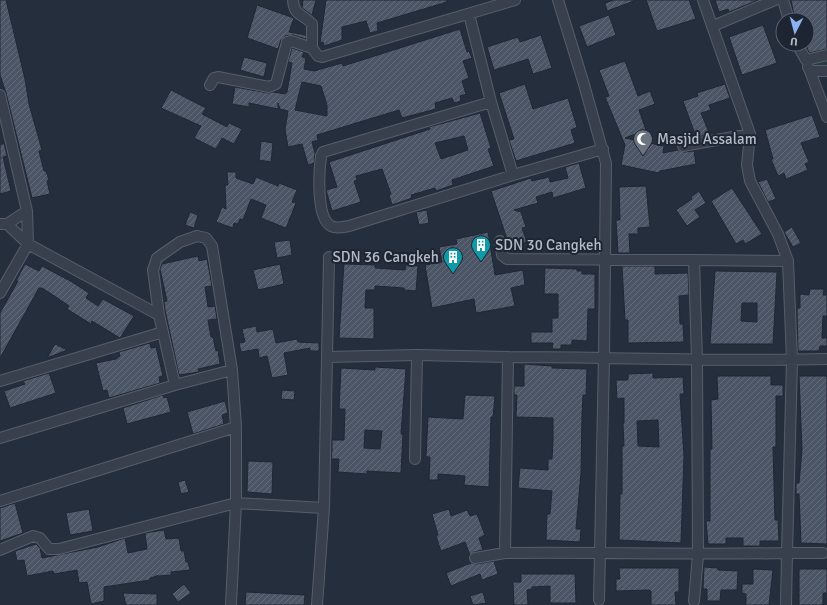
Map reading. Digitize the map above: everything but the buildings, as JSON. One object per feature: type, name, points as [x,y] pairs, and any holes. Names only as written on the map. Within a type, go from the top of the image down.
[{"type":"street","points":[[293,0],[294,9],[298,14],[312,24],[312,48],[317,55],[322,57],[515,0]]},
{"type":"street","points":[[558,0],[606,163],[601,552],[599,600]]},
{"type":"street","points":[[703,0],[725,58],[750,134],[747,165],[750,181],[778,234],[788,261],[792,360],[786,605]]},
{"type":"street","points":[[713,26],[775,0]]},
{"type":"street","points":[[783,0],[787,12]]},
{"type":"street","points":[[469,14],[491,102],[513,175]]},
{"type":"street","points":[[210,85],[214,78],[218,77],[273,86],[277,82],[287,42],[291,41],[312,48]]},
{"type":"street","points":[[802,52],[806,60],[827,117]]},
{"type":"street","points":[[806,60],[827,55]]},
{"type":"street","points":[[810,71],[827,71]]},
{"type":"street","points":[[0,95],[2,116],[27,211],[28,244],[0,293]]},
{"type":"street","points":[[491,102],[323,152],[320,156],[319,189],[324,220],[329,226],[335,228],[349,226],[513,175],[603,149]]},
{"type":"street","points":[[683,146],[750,134]]},
{"type":"street","points":[[27,211],[3,224],[28,244],[158,315]]},
{"type":"street","points":[[175,385],[158,315],[153,270],[157,258],[180,242],[197,236],[206,238],[212,246],[232,370],[236,427],[236,503],[231,605]]},
{"type":"street","points":[[500,241],[502,255],[507,259],[788,261]]},
{"type":"street","points":[[317,605],[324,508],[329,257]]},
{"type":"street","points":[[694,260],[697,360],[698,555],[694,601]]},
{"type":"street","points":[[0,381],[163,332]]},
{"type":"street","points":[[415,459],[417,356]]},
{"type":"street","points":[[327,357],[604,357],[697,360],[827,359]]},
{"type":"street","points":[[505,553],[508,357]]},
{"type":"street","points":[[0,438],[175,385],[232,370]]},
{"type":"street","points":[[0,501],[236,427]]},
{"type":"street","points":[[0,550],[33,536],[40,538],[49,549],[59,549],[236,503],[324,508]]},
{"type":"street","points":[[475,558],[505,553],[601,552],[698,555],[823,553]]},
{"type":"green space","points":[[827,50],[827,69],[812,69],[804,54]]},
{"type":"place","name":"Masjid Assalam","points":[[643,156]]},
{"type":"place","name":"SDN 30 Cangkeh","points":[[481,262]]},
{"type":"place","name":"SDN 36 Cangkeh","points":[[453,274]]}]
